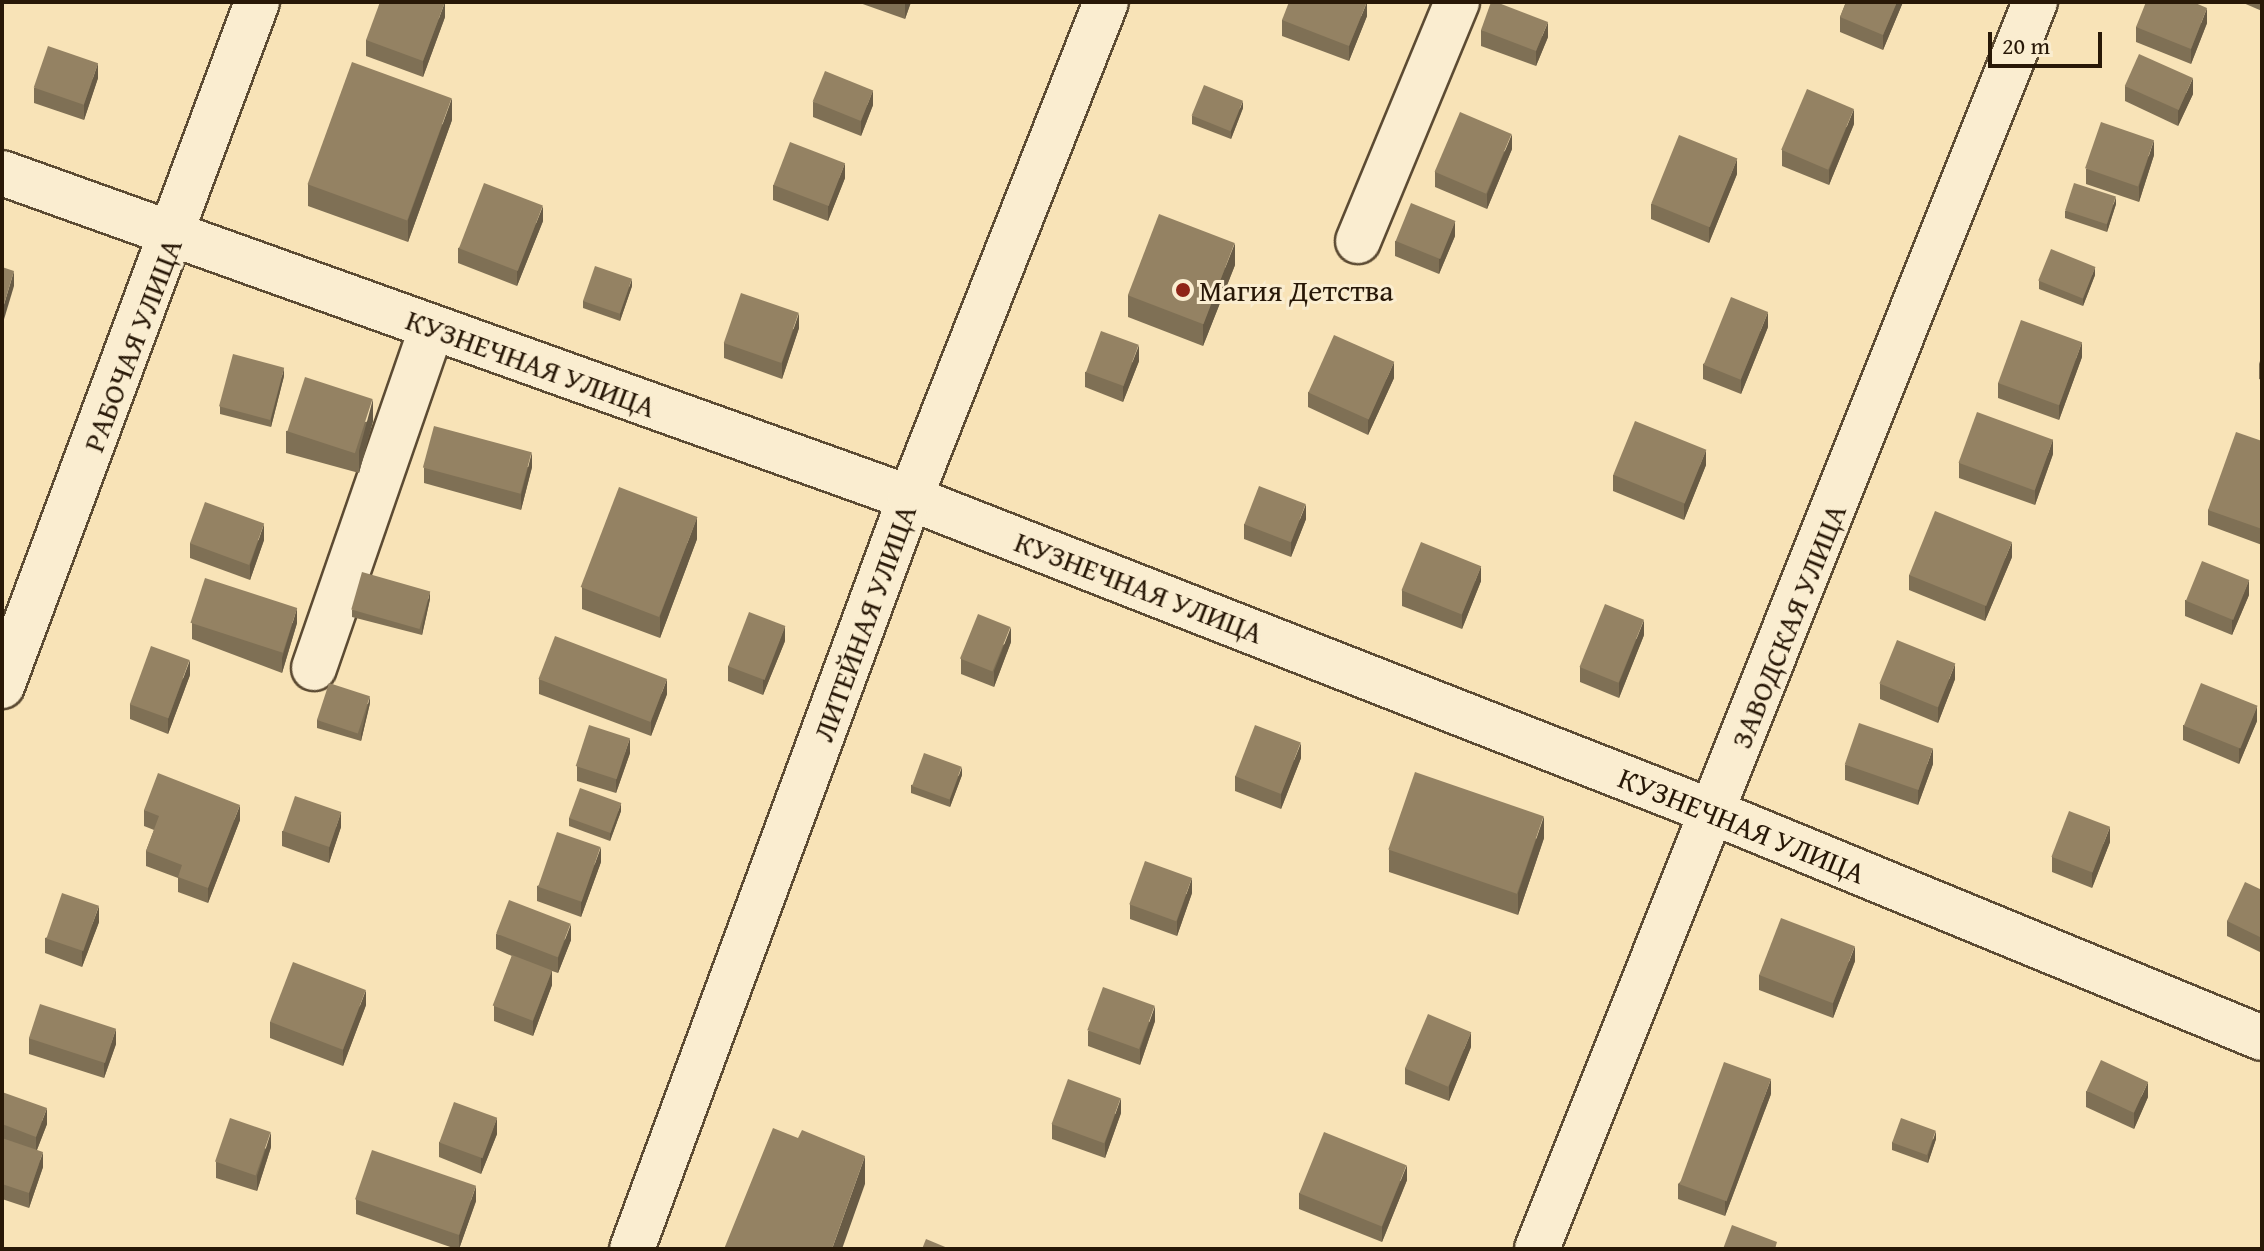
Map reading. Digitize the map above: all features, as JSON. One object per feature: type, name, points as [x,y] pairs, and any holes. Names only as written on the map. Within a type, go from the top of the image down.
[{"type":"street","name":"РАБОЧАЯ УЛИЦА","points":[[2,686],[174,235],[257,2]]},
{"type":"street","name":"ЛИТЕЙНАЯ УЛИЦА","points":[[632,1249],[910,498],[1106,2]]},
{"type":"street","points":[[1358,241],[1457,2]]},
{"type":"street","name":"ЗАВОДСКАЯ УЛИЦА","points":[[1537,1249],[1715,813],[2035,2]]},
{"type":"street","name":"КУЗНЕЧНАЯ УЛИЦА","points":[[2,173],[910,498],[1715,813],[2262,1038]]},
{"type":"street","points":[[314,668],[432,328]]},
{"type":"building","points":[[380,2],[445,2],[423,61],[366,40]]},
{"type":"building","points":[[1289,2],[1367,2],[1349,46],[1282,20]]},
{"type":"building","points":[[1491,2],[1548,22],[1536,51],[1481,30]]},
{"type":"building","points":[[1846,2],[1897,2],[1883,35],[1840,17]]},
{"type":"building","points":[[2146,2],[2193,2],[2207,8],[2191,49],[2136,27]]},
{"type":"building","points":[[48,46],[98,63],[84,105],[34,88]]},
{"type":"building","points":[[2139,54],[2193,78],[2179,110],[2125,86]]},
{"type":"building","points":[[352,62],[452,98],[407,220],[308,184]]},
{"type":"building","points":[[825,71],[873,90],[861,121],[813,102]]},
{"type":"building","points":[[1204,85],[1243,101],[1231,131],[1192,116]]},
{"type":"building","points":[[1807,89],[1854,109],[1828,170],[1781,150]]},
{"type":"building","points":[[1460,112],[1512,134],[1486,194],[1435,172]]},
{"type":"building","points":[[2101,122],[2154,140],[2138,187],[2085,168]]},
{"type":"building","points":[[1679,135],[1737,159],[1710,227],[1651,204]]},
{"type":"building","points":[[790,142],[845,163],[829,206],[774,185]]},
{"type":"building","points":[[484,183],[543,206],[518,271],[459,248]]},
{"type":"building","points":[[2074,183],[2116,197],[2107,224],[2065,211]]},
{"type":"building","points":[[1411,203],[1456,221],[1440,259],[1396,241]]},
{"type":"building","points":[[1159,214],[1235,243],[1203,324],[1128,295]]},
{"type":"building","points":[[2051,249],[2096,267],[2083,299],[2038,281]]},
{"type":"building","points":[[595,266],[632,279],[620,314],[583,301]]},
{"type":"building","points":[[2,267],[14,271],[2,311]]},
{"type":"building","points":[[741,293],[799,313],[781,363],[724,343]]},
{"type":"building","points":[[1731,297],[1768,312],[1741,380],[1704,365]]},
{"type":"building","points":[[2021,320],[2082,342],[2059,405],[1998,383]]},
{"type":"building","points":[[1101,331],[1139,345],[1124,386],[1086,372]]},
{"type":"building","points":[[1334,335],[1394,362],[1369,419],[1308,393]]},
{"type":"building","points":[[233,354],[284,368],[270,420],[219,406]]},
{"type":"building","points":[[305,377],[373,399],[355,453],[287,431]]},
{"type":"building","points":[[1977,412],[2053,440],[2035,490],[1959,463]]},
{"type":"building","points":[[1635,421],[1706,450],[1685,504],[1613,475]]},
{"type":"building","points":[[434,426],[532,452],[520,494],[423,468]]},
{"type":"building","points":[[2236,432],[2262,441],[2262,529],[2208,510]]},
{"type":"building","points":[[1259,486],[1306,504],[1291,542],[1244,524]]},
{"type":"building","points":[[619,487],[697,517],[659,617],[581,587]]},
{"type":"building","points":[[205,502],[264,524],[249,565],[190,543]]},
{"type":"building","points":[[1935,511],[2012,542],[1986,606],[1909,575]]},
{"type":"building","points":[[1421,542],[1481,566],[1462,615],[1402,590]]},
{"type":"building","points":[[2202,561],[2249,580],[2233,620],[2186,601]]},
{"type":"building","points":[[362,572],[430,592],[419,629],[351,609]]},
{"type":"building","points":[[205,578],[297,608],[283,653],[190,623]]},
{"type":"building","points":[[1605,604],[1644,620],[1618,683],[1580,667]]},
{"type":"building","points":[[749,612],[785,626],[765,680],[728,666]]},
{"type":"building","points":[[978,614],[1010,627],[992,672],[960,659]]},
{"type":"building","points":[[555,636],[667,679],[651,722],[539,679]]},
{"type":"building","points":[[1897,640],[1955,664],[1938,707],[1879,684]]},
{"type":"building","points":[[151,646],[190,660],[168,718],[130,704]]},
{"type":"building","points":[[329,683],[370,696],[358,733],[317,720]]},
{"type":"building","points":[[2201,683],[2258,706],[2240,749],[2184,726]]},
{"type":"building","points":[[1859,723],[1933,748],[1918,790],[1845,765]]},
{"type":"building","points":[[589,725],[630,738],[617,779],[576,766]]},
{"type":"building","points":[[1255,725],[1301,743],[1281,794],[1235,776]]},
{"type":"building","points":[[924,753],[962,767],[950,800],[912,786]]},
{"type":"building","points":[[1415,772],[1544,816],[1517,894],[1388,850]]},
{"type":"building","points":[[158,773],[240,805],[208,888],[178,877],[182,865],[146,851],[159,816],[144,810]]},
{"type":"building","points":[[580,788],[621,803],[610,833],[569,818]]},
{"type":"building","points":[[295,796],[341,812],[329,847],[283,831]]},
{"type":"building","points":[[2069,811],[2110,827],[2093,873],[2051,857]]},
{"type":"building","points":[[557,832],[600,847],[582,902],[538,887]]},
{"type":"building","points":[[1145,861],[1192,878],[1176,921],[1129,904]]},
{"type":"building","points":[[2245,882],[2262,890],[2262,938],[2227,921]]},
{"type":"building","points":[[62,893],[99,906],[83,951],[46,938]]},
{"type":"building","points":[[509,900],[571,924],[558,957],[496,934]]},
{"type":"building","points":[[1781,918],[1855,946],[1833,1003],[1759,975]]},
{"type":"building","points":[[512,955],[552,970],[533,1021],[493,1005]]},
{"type":"building","points":[[293,962],[366,990],[343,1050],[270,1022]]},
{"type":"building","points":[[1103,987],[1155,1006],[1139,1049],[1087,1030]]},
{"type":"building","points":[[40,1004],[116,1029],[105,1063],[29,1038]]},
{"type":"building","points":[[1428,1014],[1471,1032],[1448,1087],[1405,1068]]},
{"type":"building","points":[[2101,1060],[2148,1082],[2134,1113],[2087,1091]]},
{"type":"building","points":[[1724,1062],[1771,1079],[1727,1201],[1680,1184]]},
{"type":"building","points":[[1068,1079],[1121,1098],[1104,1143],[1052,1124]]},
{"type":"building","points":[[2,1092],[47,1108],[36,1137],[2,1124]]},
{"type":"building","points":[[454,1102],[497,1118],[483,1158],[439,1142]]},
{"type":"building","points":[[230,1118],[271,1132],[256,1175],[215,1161]]},
{"type":"building","points":[[1901,1118],[1936,1131],[1927,1155],[1892,1142]]},
{"type":"building","points":[[773,1128],[798,1138],[802,1130],[865,1156],[832,1249],[724,1249]]},
{"type":"building","points":[[1324,1132],[1407,1165],[1382,1227],[1299,1193]]},
{"type":"building","points":[[2,1138],[43,1152],[29,1193],[2,1184]]},
{"type":"building","points":[[372,1150],[476,1186],[459,1235],[355,1199]]},
{"type":"building","points":[[1732,1225],[1777,1242],[1775,1249],[1723,1249]]},
{"type":"building","points":[[926,1239],[950,1249],[922,1249]]},
{"type":"place","name":"Магия Детства","points":[[1183,290]]}]
